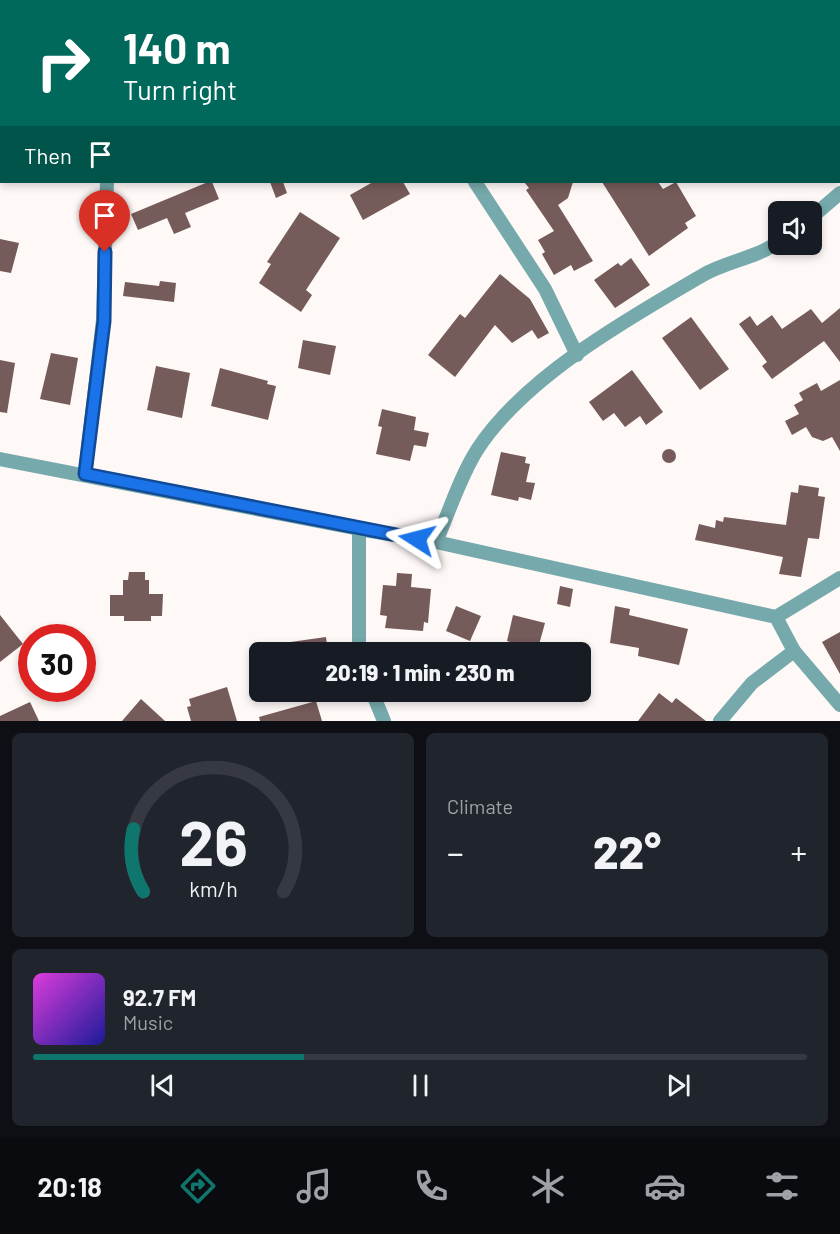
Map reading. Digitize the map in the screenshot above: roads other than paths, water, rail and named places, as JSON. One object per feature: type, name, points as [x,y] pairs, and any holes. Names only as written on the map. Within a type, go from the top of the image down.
[{"type":"street","points":[[85,474],[104,321],[107,183]]},
{"type":"street","points":[[476,183],[545,289],[577,355]]},
{"type":"street","points":[[822,208],[840,193]]},
{"type":"street","points":[[436,542],[476,452],[502,416],[577,355],[708,272],[768,246]]},
{"type":"street","points":[[0,459],[359,530],[436,542],[776,617],[840,578]]},
{"type":"street","points":[[359,530],[359,642]]},
{"type":"street","points":[[776,617],[794,651],[840,705]]},
{"type":"street","points":[[720,721],[752,683],[794,651]]},
{"type":"street","points":[[376,702],[384,721]]}]
